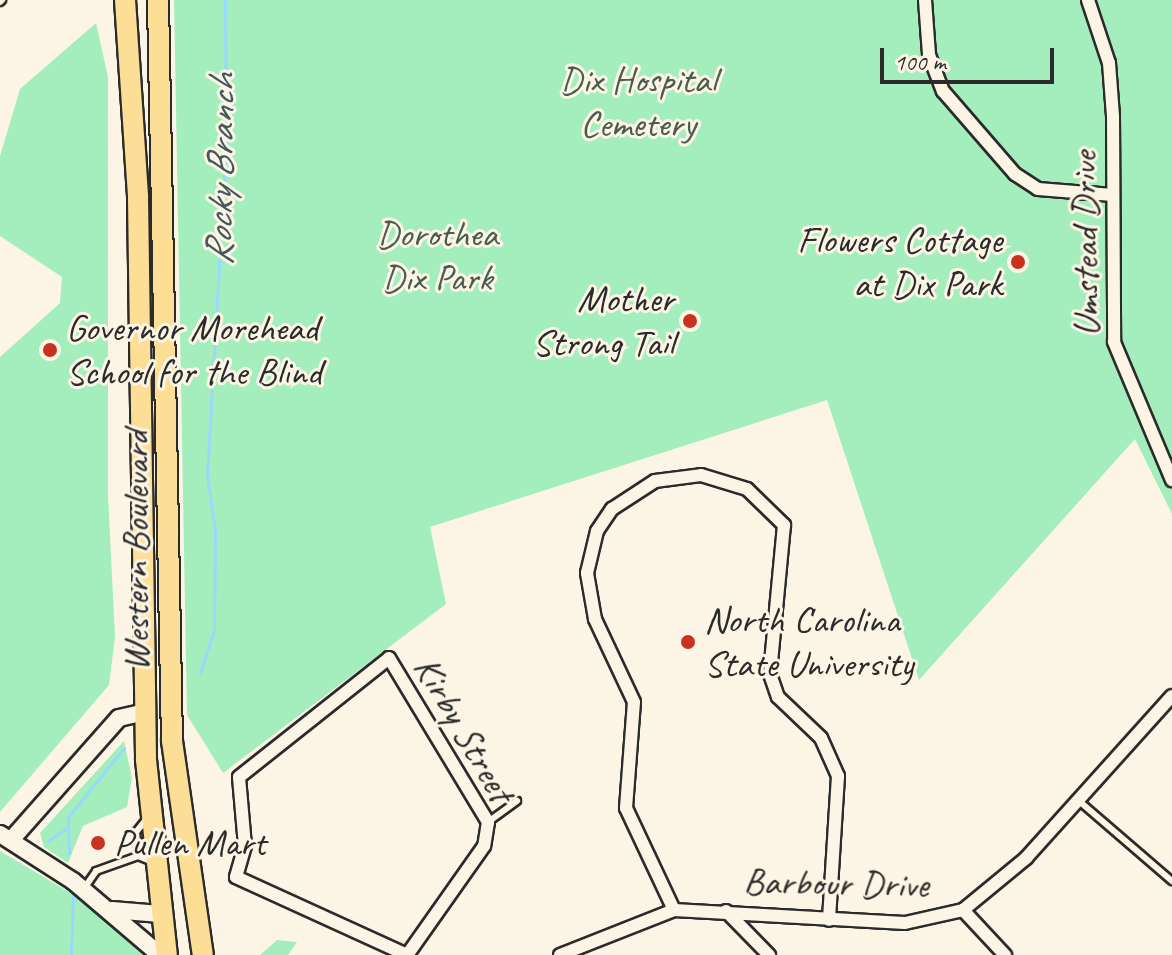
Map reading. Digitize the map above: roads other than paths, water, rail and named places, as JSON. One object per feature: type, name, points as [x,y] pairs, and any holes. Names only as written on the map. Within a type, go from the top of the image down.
[{"type":"main road","name":"Western Boulevard","points":[[125,0],[138,198],[149,816],[146,859],[167,955]]},
{"type":"main road","name":"Western Boulevard","points":[[158,0],[171,711],[180,828],[202,955]]},
{"type":"main road","points":[[145,712],[171,711]]},
{"type":"main road","points":[[160,914],[182,919],[202,955]]},
{"type":"street","points":[[925,0],[929,55],[943,91],[1015,174],[1038,189],[1113,195]]},
{"type":"street","name":"Umstead Drive","points":[[1088,0],[1109,63],[1114,342],[1172,480]]},
{"type":"street","points":[[674,910],[626,808],[634,702],[592,611],[587,573],[597,531],[612,509],[655,481],[701,475],[747,489],[784,525],[770,674],[778,697],[821,738],[838,776],[842,806],[829,920]]},
{"type":"street","name":"Kirby Street","points":[[389,658],[488,822],[484,846],[407,955],[236,877],[245,846],[239,777],[389,658]]},
{"type":"street","name":"Barbour Drive","points":[[560,955],[674,910],[917,922],[963,910],[1079,801],[1172,696]]},
{"type":"street","points":[[145,712],[119,718],[6,837],[84,889],[160,955]]},
{"type":"street","points":[[110,909],[160,914]]},
{"type":"street","points":[[963,910],[1005,955]]},
{"type":"street","points":[[726,911],[769,955]]},
{"type":"lane","points":[[488,822],[517,801]]},
{"type":"lane","points":[[1079,801],[1172,881]]},
{"type":"lane","points":[[84,889],[96,871],[146,859]]},
{"type":"waterway","name":"Rocky Branch","points":[[200,673],[214,630],[215,530],[207,475],[226,145],[225,0]]},
{"type":"waterway","points":[[69,853],[68,817],[124,748]]},
{"type":"waterway","points":[[48,841],[68,827]]},
{"type":"waterway","name":"Rocky Branch","points":[[71,955],[73,894]]},
{"type":"place","name":"Flowers Cottage at Dix Park","points":[[1018,262]]},
{"type":"place","name":"Mother Strong Tail","points":[[690,321]]},
{"type":"place","name":"Governor Morehead School for the Blind","points":[[50,350]]},
{"type":"place","name":"North Carolina State University","points":[[688,642]]},
{"type":"place","name":"Pullen Mart","points":[[98,843]]},
{"type":"park label","name":"Dix Hospital Cemetery","points":[[638,102]]},
{"type":"park label","name":"Dorothea Dix Park","points":[[437,256]]}]
